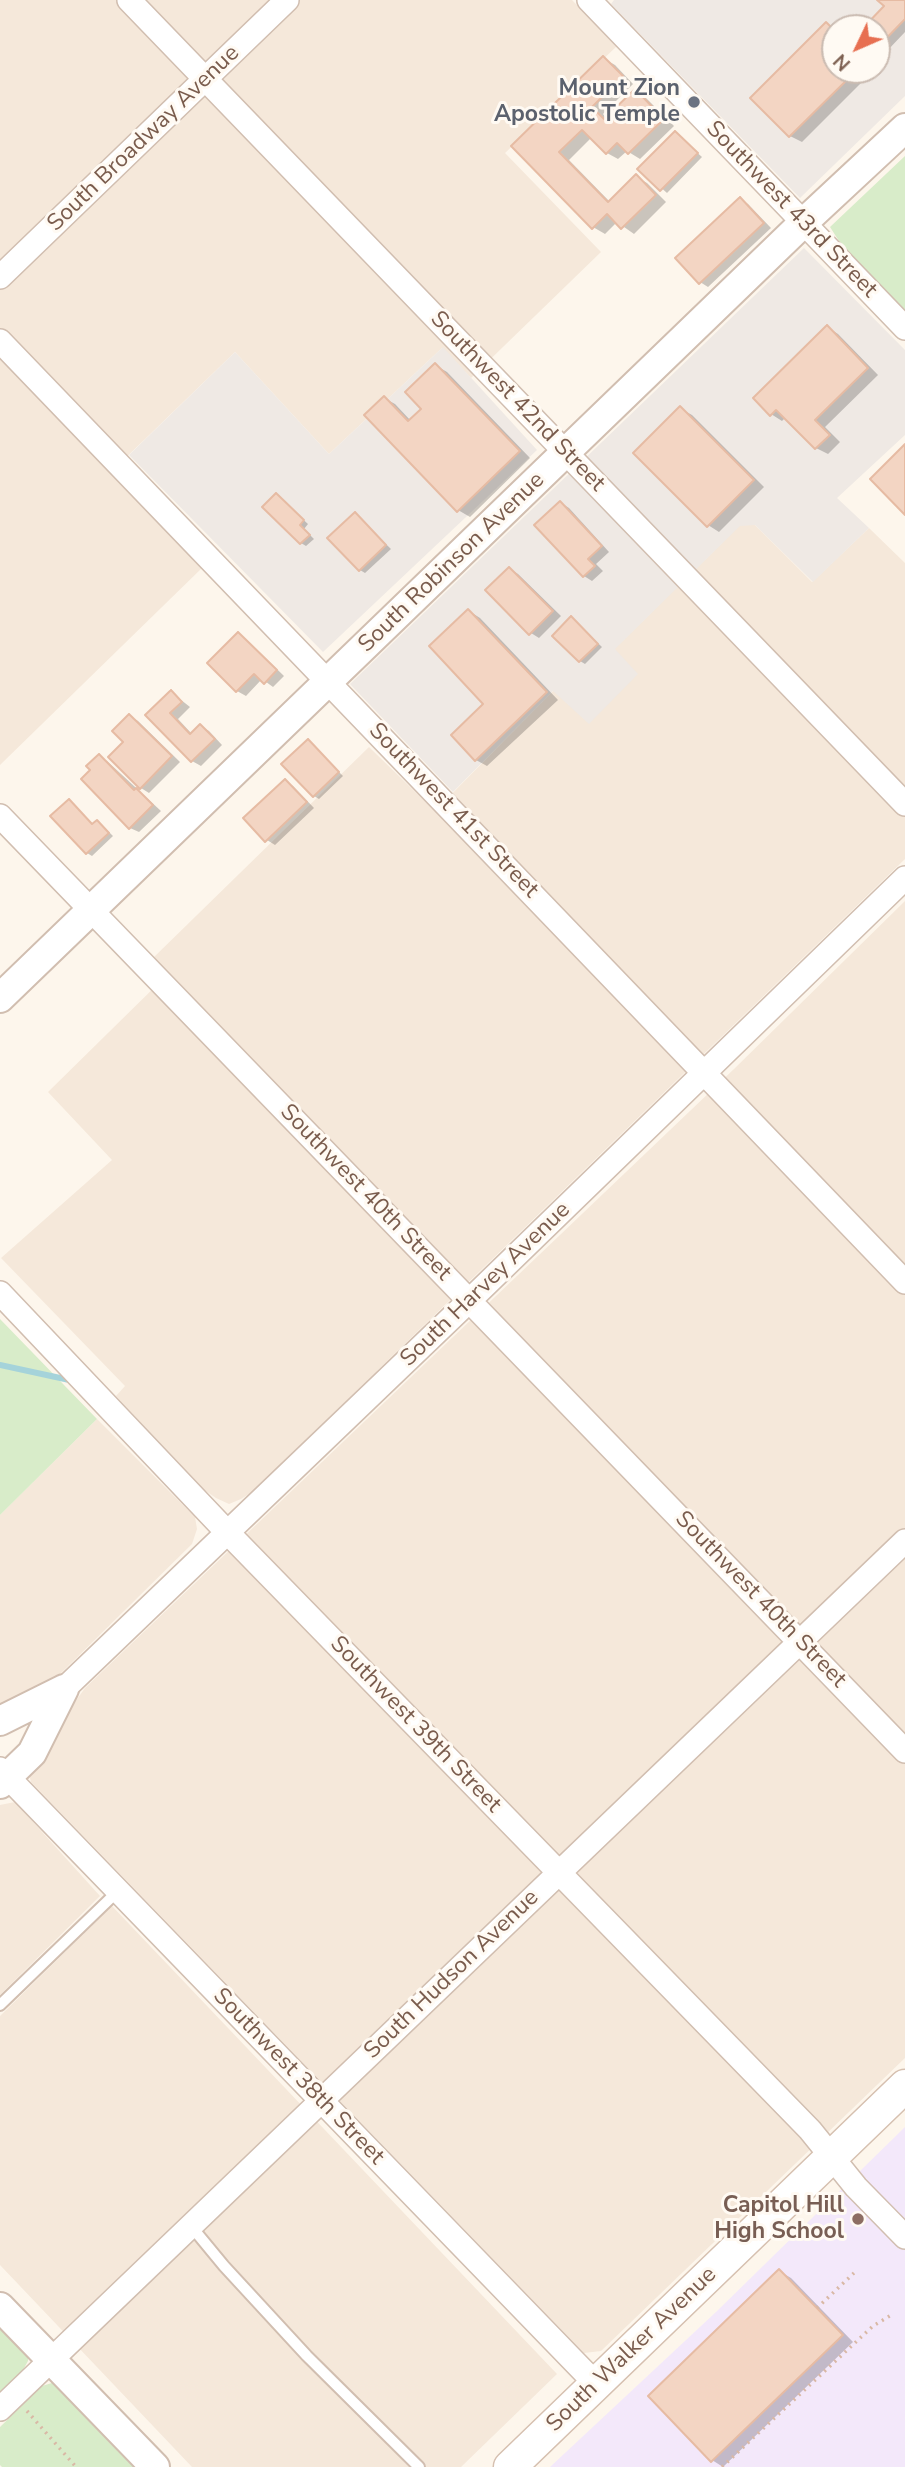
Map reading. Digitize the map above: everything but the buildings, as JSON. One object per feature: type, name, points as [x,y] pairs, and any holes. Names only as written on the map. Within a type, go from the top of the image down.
[{"type":"main road","name":"South Walker Avenue","points":[[510,2467],[905,2086]]},
{"type":"street","name":"Southwest 42nd Street","points":[[129,0],[905,804]]},
{"type":"street","name":"South Broadway Avenue","points":[[0,277],[287,0]]},
{"type":"street","name":"Southwest 43rd Street","points":[[589,0],[905,328]]},
{"type":"street","name":"South Robinson Avenue","points":[[0,998],[803,223],[905,128]]},
{"type":"street","name":"Southwest 41st Street","points":[[0,341],[905,1282]]},
{"type":"street","name":"Southwest 40th Street","points":[[0,817],[905,1751]]},
{"type":"street","name":"South Harvey Avenue","points":[[0,1721],[64,1689],[905,878]]},
{"type":"street","name":"Southwest 39th Street","points":[[0,1293],[227,1532],[810,2130],[856,2187],[905,2237]]},
{"type":"street","name":"South Hudson Avenue","points":[[7,2403],[905,1541]]},
{"type":"street","name":"South Harvey Avenue","points":[[3,1777],[32,1753],[64,1689]]},
{"type":"street","name":"Southwest 38th Street","points":[[3,1777],[118,1891],[596,2384]]},
{"type":"street","points":[[0,2307],[155,2467]]},
{"type":"lane","points":[[0,2005],[118,1891]]},
{"type":"lane","points":[[191,2226],[307,2356],[419,2467]]},
{"type":"path","points":[[817,2308],[854,2273]]},
{"type":"path","points":[[722,2467],[873,2326],[893,2314]]},
{"type":"path","points":[[7,2403],[76,2467]]},
{"type":"shaded area","points":[[0,0],[572,0],[617,46],[505,153],[601,252],[471,378],[442,348],[329,454],[235,352],[111,472],[202,568],[0,765]]},
{"type":"shaded area","points":[[614,0],[905,0],[905,96],[800,198],[611,4]]},
{"type":"shaded area","points":[[804,248],[905,350],[905,435],[837,498],[869,528],[813,582],[755,525],[740,526],[615,649],[638,674],[589,724],[553,691],[453,792],[350,684]]},
{"type":"shaded area","points":[[443,347],[537,450],[323,652],[129,455],[235,352],[329,454]]},
{"type":"shaded area","points":[[740,525],[755,525],[812,582],[869,528],[905,563],[905,859],[252,1492],[229,1504],[216,1498],[200,1487],[116,1396],[125,1386],[1,1258],[112,1160],[48,1092],[169,973],[153,958],[369,747],[435,811],[554,690],[589,723],[614,649]]},
{"type":"shaded area","points":[[905,901],[905,2058],[601,2351],[584,2353],[31,1782],[29,1774],[59,1724],[85,1688],[734,1069]]},
{"type":"shaded area","points":[[97,1419],[195,1517],[197,1529],[192,1544],[55,1679],[0,1704],[0,1515]]},
{"type":"shaded area","points":[[15,1802],[100,1896],[0,1995],[0,1805]]},
{"type":"shaded area","points":[[112,1906],[557,2374],[461,2467],[192,2467],[0,2265],[0,2016]]},
{"type":"shaded area","name":"Capitol Hill High School","points":[[905,2127],[905,2467],[550,2467],[716,2312]]},
{"type":"green space","points":[[905,156],[905,313],[839,241],[830,227]]},
{"type":"green space","points":[[0,1319],[97,1419],[0,1515]]},
{"type":"green space","points":[[0,2321],[28,2353],[28,2361],[23,2370],[0,2392]]},
{"type":"green space","points":[[55,2382],[142,2467],[2,2467],[0,2427],[42,2386]]},
{"type":"waterway","points":[[0,1365],[74,1381]]},
{"type":"place","name":"Mount Zion Apostolic Temple","points":[[694,102]]},
{"type":"place","name":"Capitol Hill High School","points":[[858,2219]]}]
